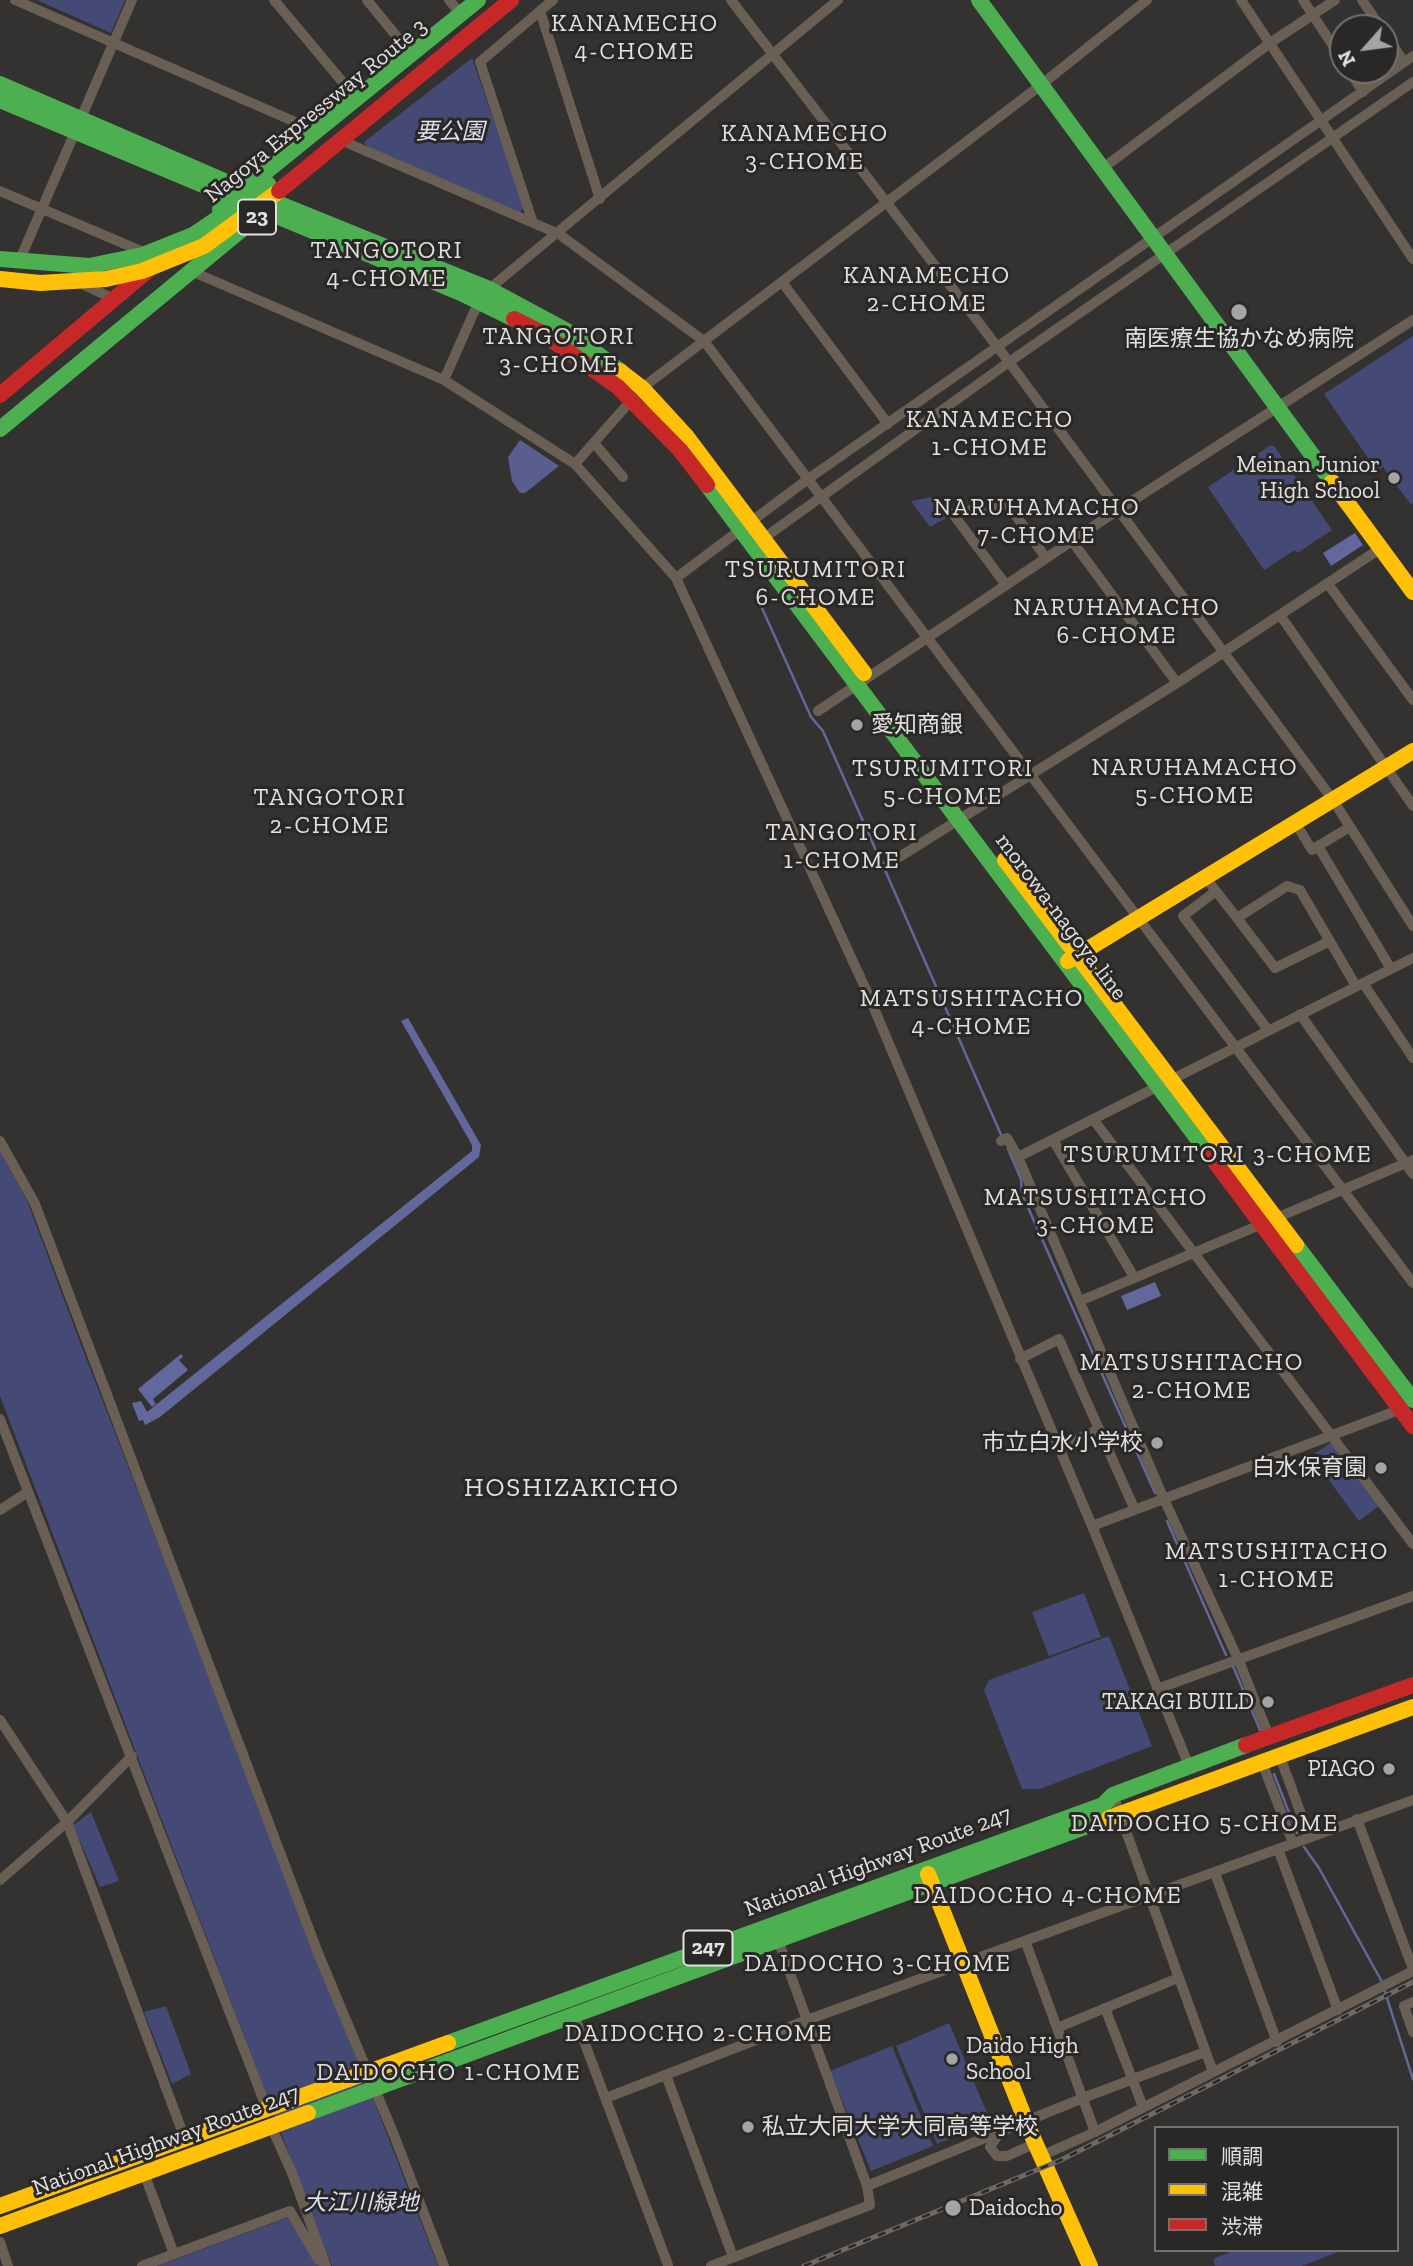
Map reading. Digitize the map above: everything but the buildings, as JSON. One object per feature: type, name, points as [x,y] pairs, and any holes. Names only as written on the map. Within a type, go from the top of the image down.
[{"type":"main road","name":"23","points":[[0,395],[237,193],[478,0]]},
{"type":"main road","name":"Nagoya Expressway Route 3","points":[[0,257],[60,266],[110,263],[143,255],[193,235],[265,187],[490,0]]},
{"type":"main road","name":"23","points":[[0,429],[270,206],[511,0]]},
{"type":"main road","name":"Nagoya Expressway Route 3","points":[[0,279],[40,283],[106,279],[142,271],[204,246],[253,214],[511,0]]},
{"type":"main road","points":[[979,0],[1413,592]]},
{"type":"main road","name":"morowa-nagoya line","points":[[0,84],[77,124],[567,331],[687,437],[745,524],[861,680],[1409,1404],[1413,1426]]},
{"type":"main road","name":"morowa-nagoya line","points":[[0,100],[77,124]]},
{"type":"main road","name":"morowa-nagoya line","points":[[745,524],[764,538],[861,680]]},
{"type":"main road","points":[[1072,958],[1413,751]]},
{"type":"main road","name":"National Highway Route 247","points":[[0,2206],[1103,1805],[1113,1795],[1413,1685]]},
{"type":"main road","name":"National Highway Route 247","points":[[0,2226],[1121,1815],[1261,1760],[1413,1707]]},
{"type":"main road","points":[[925,1868],[1038,2149],[1090,2266]]},
{"type":"street","points":[[15,0],[316,131]]},
{"type":"street","points":[[21,257],[132,0]]},
{"type":"street","points":[[274,0],[356,98]]},
{"type":"street","points":[[367,0],[411,54]]},
{"type":"street","points":[[449,0],[461,14]]},
{"type":"street","points":[[532,220],[480,62],[553,0]]},
{"type":"street","points":[[731,0],[1009,362],[1333,800],[1413,926]]},
{"type":"street","points":[[444,380],[484,296],[838,0]]},
{"type":"street","points":[[575,464],[637,394],[1041,85],[1147,0]]},
{"type":"street","points":[[1241,0],[1320,123],[1413,259]]},
{"type":"street","points":[[1303,0],[1329,40]]},
{"type":"street","points":[[1102,168],[1270,43],[1335,0]]},
{"type":"street","points":[[540,11],[600,199]]},
{"type":"street","points":[[676,578],[808,479],[1408,59]]},
{"type":"street","points":[[764,538],[1009,362],[1413,82]]},
{"type":"street","points":[[1358,84],[1363,92]]},
{"type":"street","points":[[345,142],[532,220],[559,234],[704,341],[1413,1283]]},
{"type":"street","points":[[0,191],[161,259]]},
{"type":"street","points":[[0,257],[21,257],[114,299]]},
{"type":"street","points":[[191,271],[444,380],[575,464],[676,578],[868,994],[1092,1526],[1189,1766]]},
{"type":"street","points":[[782,282],[888,424]]},
{"type":"street","points":[[818,711],[1118,510],[1413,320]]},
{"type":"street","points":[[594,443],[623,477]]},
{"type":"street","points":[[1006,585],[953,514],[1007,503],[1046,558]]},
{"type":"street","points":[[1072,541],[1177,682]]},
{"type":"street","points":[[885,866],[1177,682],[1381,548]]},
{"type":"street","points":[[1328,584],[1413,701]]},
{"type":"street","points":[[1280,615],[1388,766],[1413,806]]},
{"type":"street","points":[[1296,822],[1312,850],[1350,827]]},
{"type":"street","points":[[1318,846],[1391,969]]},
{"type":"street","points":[[1205,877],[1275,968],[1330,941]]},
{"type":"street","points":[[1237,918],[1287,886],[1300,890],[1330,941],[1413,1058]]},
{"type":"street","points":[[1216,891],[1183,916],[1268,1030]]},
{"type":"street","points":[[1018,1157],[1413,958]]},
{"type":"street","points":[[1300,1014],[1409,1162],[1413,1174]]},
{"type":"street","points":[[1093,1119],[1413,1544]]},
{"type":"street","points":[[1003,1140],[1018,1157],[1163,1497],[1239,1661],[1269,1736]]},
{"type":"street","points":[[1053,1140],[1135,1277]]},
{"type":"street","points":[[0,1141],[35,1205],[318,1953],[444,2266]]},
{"type":"street","points":[[1080,1301],[1409,1162]]},
{"type":"street","points":[[1020,1359],[1059,1339],[1134,1508]]},
{"type":"street","points":[[1092,1526],[1163,1497],[1334,1436],[1409,1404]]},
{"type":"street","points":[[0,1419],[267,2109]]},
{"type":"street","points":[[1059,1449],[1099,1429]]},
{"type":"street","points":[[0,1510],[28,1492]]},
{"type":"street","points":[[1157,1689],[1413,1596]]},
{"type":"street","points":[[0,1720],[67,1822],[185,2139]]},
{"type":"street","points":[[1279,1754],[1310,1836]]},
{"type":"street","points":[[0,1880],[67,1822],[132,1756]]},
{"type":"street","points":[[1261,1760],[1293,1843]]},
{"type":"street","points":[[1113,1795],[1213,2072]]},
{"type":"street","points":[[606,2098],[807,2020],[965,1962],[1026,1943],[1413,1800]]},
{"type":"street","points":[[999,2132],[990,2147],[997,2156],[1038,2149],[1096,2132],[1277,2042],[1413,1970],[1357,1819]]},
{"type":"street","points":[[1278,1849],[1338,2010]]},
{"type":"street","points":[[1215,1873],[1277,2042]]},
{"type":"street","points":[[711,2266],[870,2205],[867,2186],[778,1940]]},
{"type":"street","points":[[1026,1943],[1096,2132]]},
{"type":"street","points":[[1057,2028],[1178,1978]]},
{"type":"street","points":[[568,1999],[668,2266]]},
{"type":"street","points":[[1413,2002],[1404,2006],[1413,2032]]},
{"type":"street","points":[[1105,2008],[1143,2107]]},
{"type":"street","points":[[867,2186],[1026,2120],[1205,2053]]},
{"type":"street","points":[[666,2075],[733,2257]]},
{"type":"street","points":[[271,2126],[292,2173],[326,2265]]},
{"type":"street","points":[[144,2174],[174,2254]]},
{"type":"street","points":[[142,2266],[290,2211],[318,2259],[326,2265]]},
{"type":"street","points":[[0,2242],[8,2266]]},
{"type":"green space","points":[[37,0],[125,0],[111,33]]},
{"type":"green space","name":"要公園","points":[[472,58],[524,207],[520,212],[368,148],[364,142]]},
{"type":"green space","name":"Meinan Junior High School","points":[[1413,336],[1411,505],[1383,467],[1377,471],[1324,394]]},
{"type":"green space","points":[[1269,446],[1274,446],[1332,530],[1264,570],[1208,487]]},
{"type":"green space","points":[[932,497],[948,517],[930,527],[911,501]]},
{"type":"green space","name":"大江川緑地","points":[[0,1151],[28,1203],[438,2266],[332,2266],[0,1396]]},
{"type":"green space","points":[[1333,1441],[1380,1505],[1359,1521],[1311,1456]]},
{"type":"green space","points":[[1084,1593],[1101,1637],[1049,1656],[1032,1612]]},
{"type":"green space","points":[[1109,1636],[1152,1746],[1040,1789],[1022,1789],[984,1690],[989,1680]]},
{"type":"green space","points":[[91,1812],[119,1881],[100,1887],[73,1825]]},
{"type":"green space","points":[[166,2006],[191,2074],[172,2084],[144,2012]]},
{"type":"green space","points":[[949,2023],[991,2122],[937,2144],[896,2046]]},
{"type":"green space","points":[[892,2046],[933,2146],[871,2171],[830,2071]]},
{"type":"green space","points":[[290,2217],[319,2266],[157,2266]]},
{"type":"green space","points":[[1230,2252],[1338,2252],[1302,2266],[1215,2266],[1213,2259]]},
{"type":"shaded area","points":[[520,440],[559,466],[525,493],[520,493],[512,481],[508,457]]},
{"type":"shaded area","points":[[1355,533],[1363,545],[1331,566],[1323,553]]},
{"type":"shaded area","points":[[408,1018],[481,1145],[479,1157],[160,1417],[145,1425],[143,1420],[139,1421],[132,1403],[141,1401],[147,1412],[472,1151],[472,1145],[401,1021]]},
{"type":"shaded area","points":[[1155,1282],[1161,1296],[1127,1310],[1121,1296]]},
{"type":"shaded area","points":[[181,1354],[183,1357],[179,1360],[188,1370],[153,1399],[156,1404],[152,1407],[138,1389]]},
{"type":"waterway","points":[[762,608],[811,717],[823,731],[882,864]]},
{"type":"waterway","points":[[885,870],[1002,1137]]},
{"type":"waterway","points":[[1008,1149],[1021,1179],[1022,1194],[1155,1493]]},
{"type":"waterway","points":[[1167,1521],[1226,1655]]},
{"type":"waterway","points":[[1233,1666],[1260,1730]]},
{"type":"waterway","points":[[1274,1774],[1297,1833]]},
{"type":"waterway","points":[[1304,1847],[1319,1868],[1382,1982]]},
{"type":"waterway","points":[[1384,1989],[1413,2079]]},
{"type":"railway","points":[[804,2266],[1061,2160],[1413,1982]]},
{"type":"traffic: fast","points":[[220,209],[478,0]]},
{"type":"traffic: fast","points":[[979,0],[1332,482]]},
{"type":"traffic: fast","points":[[0,84],[243,189],[489,289],[567,331],[620,371]]},
{"type":"traffic: fast","points":[[0,100],[461,293],[514,319]]},
{"type":"traffic: fast","points":[[0,259],[89,266],[143,255],[193,235],[268,184]]},
{"type":"traffic: fast","points":[[0,429],[241,230]]},
{"type":"traffic: fast","points":[[707,485],[1209,1154]]},
{"type":"traffic: fast","points":[[1296,1245],[1413,1400]]},
{"type":"traffic: fast","points":[[448,2043],[1103,1805],[1113,1795],[1246,1745]]},
{"type":"traffic: fast","points":[[308,2113],[1109,1818]]},
{"type":"traffic: slow","points":[[0,279],[40,283],[106,279],[142,271],[204,246],[279,191]]},
{"type":"traffic: slow","points":[[620,371],[642,388],[687,437],[864,673]]},
{"type":"traffic: slow","points":[[1332,482],[1413,592]]},
{"type":"traffic: slow","points":[[1068,961],[1413,751]]},
{"type":"traffic: slow","points":[[1005,860],[1296,1245]]},
{"type":"traffic: slow","points":[[1109,1818],[1413,1707]]},
{"type":"traffic: slow","points":[[928,1874],[1029,2129],[1090,2266]]},
{"type":"traffic: slow","points":[[0,2206],[448,2043]]},
{"type":"traffic: slow","points":[[0,2226],[308,2113]]},
{"type":"traffic: jam","points":[[279,191],[511,0]]},
{"type":"traffic: jam","points":[[0,395],[152,267]]},
{"type":"traffic: jam","points":[[514,319],[542,333],[618,387],[680,450],[707,485]]},
{"type":"traffic: jam","points":[[1209,1154],[1413,1426]]},
{"type":"traffic: jam","points":[[1246,1745],[1413,1685]]},
{"type":"place","name":"南医療生協かなめ病院","points":[[1239,312]]},
{"type":"place","name":"Meinan Junior High School","points":[[1394,478]]},
{"type":"place","name":"愛知商銀","points":[[857,725]]},
{"type":"place","name":"市立白水小学校","points":[[1157,1443]]},
{"type":"place","name":"白水保育園","points":[[1381,1468]]},
{"type":"place","name":"TAKAGI BUILD","points":[[1268,1702]]},
{"type":"place","name":"PIAGO","points":[[1389,1769]]},
{"type":"place","name":"Daido High School","points":[[952,2059]]},
{"type":"place","name":"私立大同大学大同高等学校","points":[[748,2127]]},
{"type":"place","name":"Daidocho","points":[[953,2208]]},
{"type":"district","name":"KANAMECHO 4-CHOME","points":[[635,38]]},
{"type":"district","name":"KANAMECHO 3-CHOME","points":[[805,148]]},
{"type":"district","name":"TANGOTORI 4-CHOME","points":[[387,265]]},
{"type":"district","name":"KANAMECHO 2-CHOME","points":[[927,290]]},
{"type":"district","name":"TANGOTORI 3-CHOME","points":[[559,351]]},
{"type":"district","name":"KANAMECHO 1-CHOME","points":[[990,434]]},
{"type":"district","name":"NARUHAMACHO 7-CHOME","points":[[1037,522]]},
{"type":"district","name":"TSURUMITORI 6-CHOME","points":[[816,584]]},
{"type":"district","name":"NARUHAMACHO 6-CHOME","points":[[1117,622]]},
{"type":"district","name":"NARUHAMACHO 5-CHOME","points":[[1195,782]]},
{"type":"district","name":"TSURUMITORI 5-CHOME","points":[[943,783]]},
{"type":"district","name":"TANGOTORI 2-CHOME","points":[[330,812]]},
{"type":"district","name":"TANGOTORI 1-CHOME","points":[[842,847]]},
{"type":"district","name":"MATSUSHITACHO 4-CHOME","points":[[972,1013]]},
{"type":"district","name":"TSURUMITORI 3-CHOME","points":[[1218,1155]]},
{"type":"district","name":"MATSUSHITACHO 3-CHOME","points":[[1096,1212]]},
{"type":"district","name":"MATSUSHITACHO 2-CHOME","points":[[1192,1377]]},
{"type":"district","name":"HOSHIZAKICHO","points":[[572,1489]]},
{"type":"district","name":"MATSUSHITACHO 1-CHOME","points":[[1277,1566]]},
{"type":"district","name":"DAIDOCHO 5-CHOME","points":[[1205,1824]]},
{"type":"district","name":"DAIDOCHO 4-CHOME","points":[[1048,1896]]},
{"type":"district","name":"DAIDOCHO 3-CHOME","points":[[878,1964]]},
{"type":"district","name":"DAIDOCHO 2-CHOME","points":[[699,2034]]},
{"type":"district","name":"DAIDOCHO 1-CHOME","points":[[449,2073]]}]
